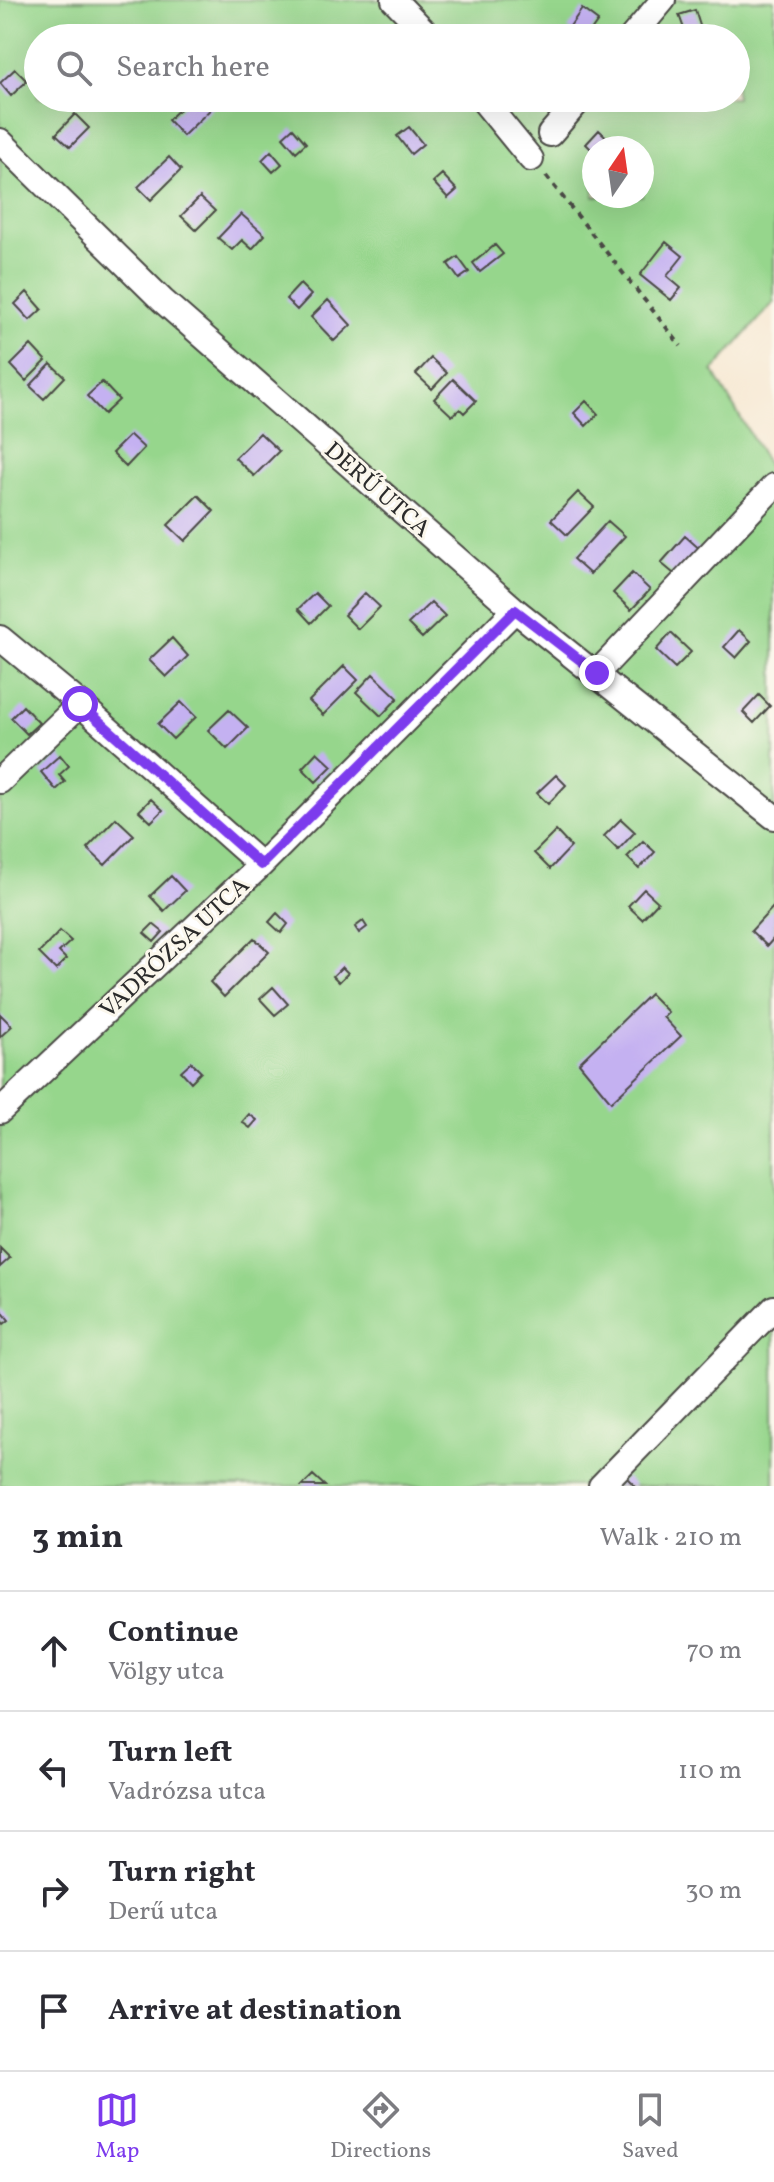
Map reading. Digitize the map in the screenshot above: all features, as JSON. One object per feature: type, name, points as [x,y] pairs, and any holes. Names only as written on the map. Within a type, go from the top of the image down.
[{"type":"street","points":[[394,0],[417,24]]},
{"type":"street","points":[[643,24],[663,0]]},
{"type":"street","points":[[492,112],[531,159]]},
{"type":"street","points":[[550,134],[569,112]]},
{"type":"street","name":"DERŰ UTCA","points":[[0,141],[163,301],[515,610],[774,817]]},
{"type":"street","points":[[597,673],[774,486]]},
{"type":"street","name":"VADRÓZSA UTCA","points":[[0,1111],[261,865],[515,610]]},
{"type":"street","points":[[0,638],[80,704],[261,865]]},
{"type":"street","points":[[0,781],[80,704]]},
{"type":"street","points":[[601,1486],[774,1308]]},
{"type":"path","points":[[531,159],[681,346]]},
{"type":"green space","points":[[0,0],[774,0],[774,302],[713,371],[774,475],[774,1486],[0,1486]]},
{"type":"building","points":[[582,9],[598,21],[596,24],[572,24]]},
{"type":"building","points":[[695,10],[699,24],[682,24],[679,15]]},
{"type":"building","points":[[15,69],[24,78],[24,84],[11,96],[0,83]]},
{"type":"building","points":[[176,112],[208,112],[183,136],[168,120]]},
{"type":"building","points":[[75,114],[89,128],[70,147],[56,134]]},
{"type":"building","points":[[409,127],[423,144],[411,154],[397,136]]},
{"type":"building","points":[[293,128],[306,143],[296,152],[283,137]]},
{"type":"building","points":[[271,151],[282,164],[273,172],[262,160]]},
{"type":"building","points":[[169,157],[181,170],[151,200],[138,187]]},
{"type":"building","points":[[442,174],[457,190],[448,198],[433,182]]},
{"type":"building","points":[[200,197],[215,211],[196,230],[181,216]]},
{"type":"building","points":[[241,214],[265,235],[252,249],[242,240],[232,250],[218,238]]},
{"type":"building","points":[[666,242],[683,256],[667,276],[681,288],[671,300],[640,275]]},
{"type":"building","points":[[495,245],[503,254],[480,272],[473,263]]},
{"type":"building","points":[[458,257],[469,272],[459,279],[448,264]]},
{"type":"building","points":[[300,284],[311,295],[297,310],[286,299]]},
{"type":"building","points":[[27,292],[42,309],[30,320],[15,304]]},
{"type":"building","points":[[328,300],[351,325],[334,341],[311,317]]},
{"type":"building","points":[[31,345],[46,361],[26,381],[11,365]]},
{"type":"building","points":[[431,358],[447,373],[432,389],[416,374]]},
{"type":"building","points":[[51,364],[65,377],[44,399],[30,386]]},
{"type":"building","points":[[453,379],[476,401],[464,413],[460,409],[452,416],[434,399]]},
{"type":"building","points":[[102,382],[119,400],[104,414],[87,396]]},
{"type":"building","points":[[586,401],[598,414],[586,426],[574,413]]},
{"type":"building","points":[[260,433],[279,451],[254,476],[235,458]]},
{"type":"building","points":[[130,435],[144,448],[126,467],[112,453]]},
{"type":"building","points":[[578,492],[594,507],[567,535],[551,520]]},
{"type":"building","points":[[198,495],[214,511],[185,541],[168,525]]},
{"type":"building","points":[[608,521],[625,536],[590,574],[573,559]]},
{"type":"building","points":[[685,536],[702,551],[679,578],[661,563]]},
{"type":"building","points":[[632,573],[650,590],[631,610],[613,593]]},
{"type":"building","points":[[315,593],[328,606],[311,623],[298,609]]},
{"type":"building","points":[[365,593],[380,607],[358,629],[344,615]]},
{"type":"building","points":[[431,602],[445,616],[422,638],[408,624]]},
{"type":"building","points":[[739,630],[751,641],[736,658],[724,647]]},
{"type":"building","points":[[671,633],[691,652],[675,668],[656,650]]},
{"type":"building","points":[[172,638],[188,656],[166,677],[149,660]]},
{"type":"building","points":[[344,666],[358,680],[323,715],[309,701]]},
{"type":"building","points":[[373,674],[398,698],[381,716],[356,692]]},
{"type":"building","points":[[759,695],[770,706],[754,723],[743,712]]},
{"type":"building","points":[[181,702],[196,717],[173,739],[158,724]]},
{"type":"building","points":[[23,706],[39,723],[27,734],[11,718]]},
{"type":"building","points":[[229,710],[248,728],[227,749],[208,730]]},
{"type":"building","points":[[317,752],[332,766],[316,782],[302,768]]},
{"type":"building","points":[[60,755],[69,766],[59,775],[65,782],[56,790],[41,772]]},
{"type":"building","points":[[556,775],[566,785],[548,804],[537,793]]},
{"type":"building","points":[[151,799],[163,810],[151,822],[139,811]]},
{"type":"building","points":[[116,818],[134,835],[105,865],[87,848]]},
{"type":"building","points":[[621,819],[635,832],[618,850],[604,836]]},
{"type":"building","points":[[556,831],[571,847],[550,869],[534,853]]},
{"type":"building","points":[[643,841],[655,852],[639,869],[627,857]]},
{"type":"building","points":[[171,876],[185,891],[164,911],[150,896]]},
{"type":"building","points":[[644,889],[658,902],[642,919],[628,906]]},
{"type":"building","points":[[774,906],[774,938],[767,946],[751,931]]},
{"type":"building","points":[[277,913],[288,924],[281,933],[269,922]]},
{"type":"building","points":[[363,921],[367,927],[359,933],[355,927]]},
{"type":"building","points":[[153,924],[163,932],[154,942],[144,933]]},
{"type":"building","points":[[60,931],[71,941],[59,952],[66,959],[56,970],[39,953]]},
{"type":"building","points":[[254,938],[269,952],[224,997],[210,982]]},
{"type":"building","points":[[342,967],[348,973],[339,982],[333,976]]},
{"type":"building","points":[[273,987],[288,1004],[275,1015],[260,999]]},
{"type":"building","points":[[650,994],[668,1012],[663,1017],[681,1036],[611,1102],[579,1063]]},
{"type":"building","points":[[0,1014],[12,1026],[0,1037]]},
{"type":"building","points":[[191,1062],[201,1072],[191,1082],[181,1071]]},
{"type":"building","points":[[249,1114],[257,1120],[250,1128],[242,1122]]},
{"type":"building","points":[[0,1248],[10,1258],[0,1267]]},
{"type":"building","points":[[0,1309],[9,1320],[4,1324],[0,1320]]},
{"type":"building","points":[[313,1475],[325,1486],[302,1486]]},
{"type":"building","points":[[626,1477],[635,1486],[616,1486]]},
{"type":"route","points":[[80,704],[261,865],[515,610],[597,673]]}]
